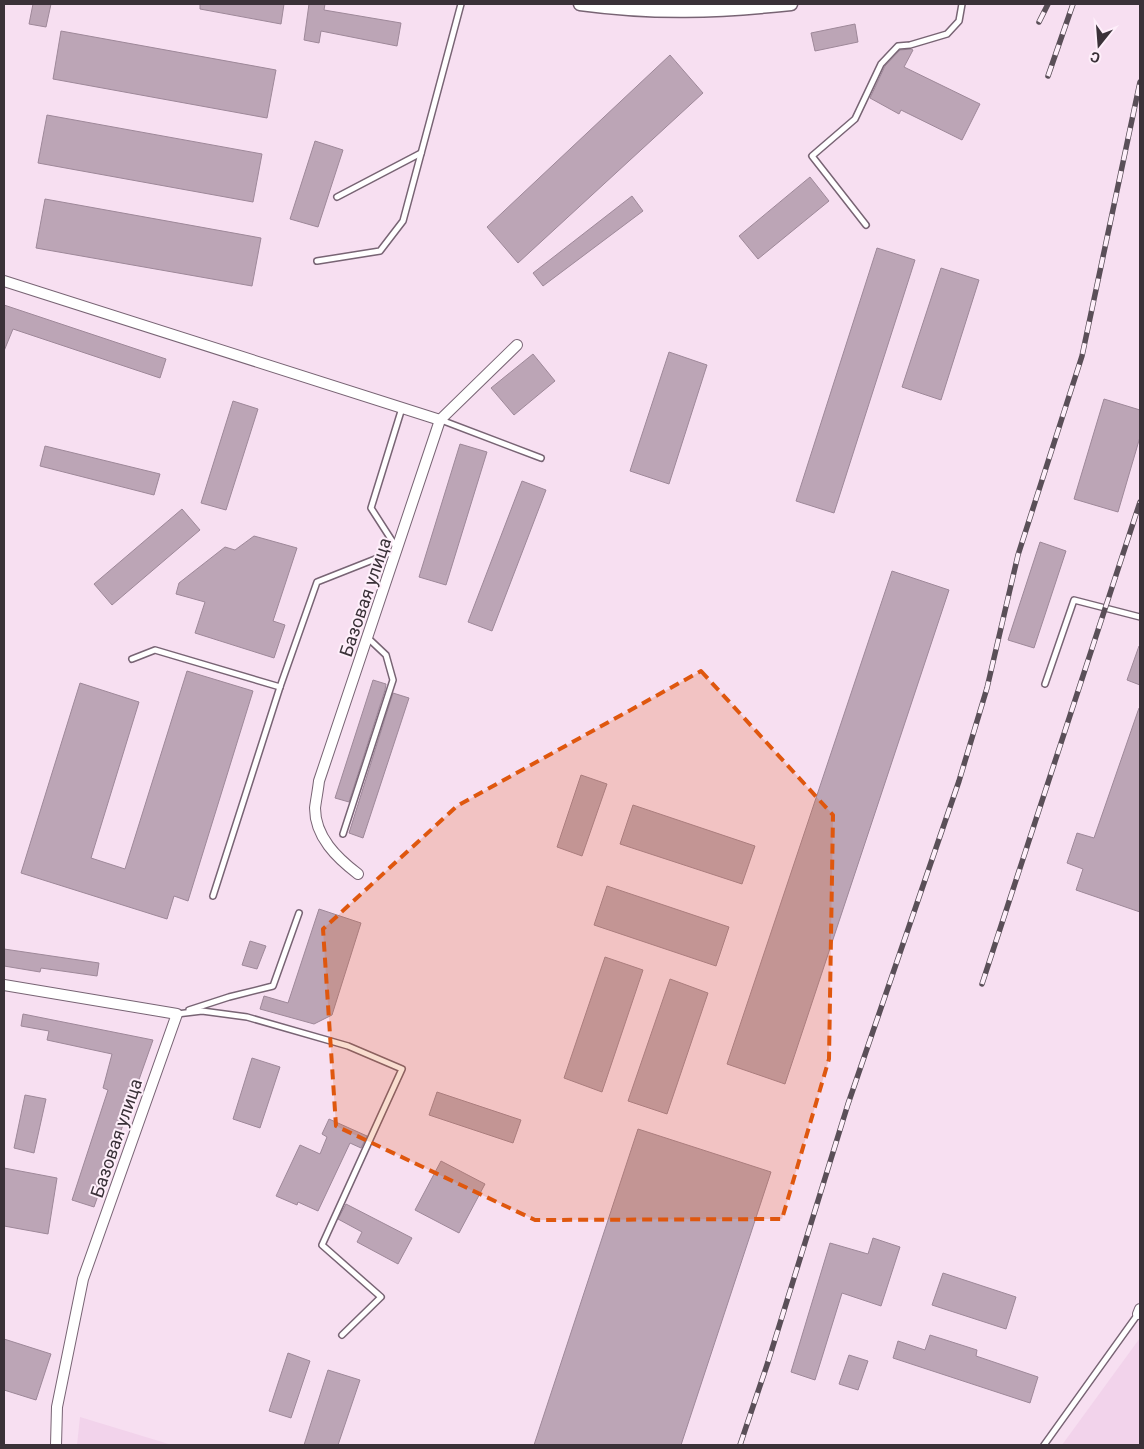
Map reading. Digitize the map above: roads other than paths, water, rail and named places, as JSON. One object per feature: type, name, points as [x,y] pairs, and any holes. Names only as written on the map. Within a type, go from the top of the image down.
[{"type":"street","points":[[580,4],[704,8],[791,4]]},
{"type":"street","points":[[4,282],[440,420]]},
{"type":"street","name":"Базовая улица","points":[[358,874],[338,858],[321,834],[315,810],[319,782],[440,420],[517,345]]},
{"type":"street","points":[[4,986],[176,1014]]},
{"type":"street","name":"Базовая улица","points":[[56,1445],[57,1407],[83,1279],[176,1014]]},
{"type":"lane","points":[[316,261],[380,251],[403,221],[461,4]]},
{"type":"lane","points":[[866,225],[812,156],[855,119],[881,64],[898,46],[910,45],[946,34],[959,21],[962,4]]},
{"type":"lane","points":[[338,197],[421,153]]},
{"type":"lane","points":[[213,896],[280,687],[317,582],[398,550],[371,508],[402,408]]},
{"type":"lane","points":[[440,420],[541,458]]},
{"type":"lane","points":[[1045,684],[1074,600],[1140,617]]},
{"type":"lane","points":[[343,834],[393,680],[386,655],[368,638]]},
{"type":"lane","points":[[132,658],[155,650],[280,687]]},
{"type":"lane","points":[[176,1014],[229,997],[273,986],[298,913]]},
{"type":"lane","points":[[176,1014],[202,1011],[247,1017],[348,1046],[402,1069],[322,1245],[381,1297],[342,1335]]},
{"type":"lane","points":[[1044,1445],[1139,1312]]},
{"type":"railway","points":[[1039,22],[1048,4]]},
{"type":"railway","points":[[1048,76],[1073,4]]},
{"type":"railway","points":[[740,1445],[768,1362],[848,1104],[959,781],[987,688],[1018,555],[1082,356],[1140,82]]},
{"type":"railway","points":[[982,984],[1140,502]]}]
